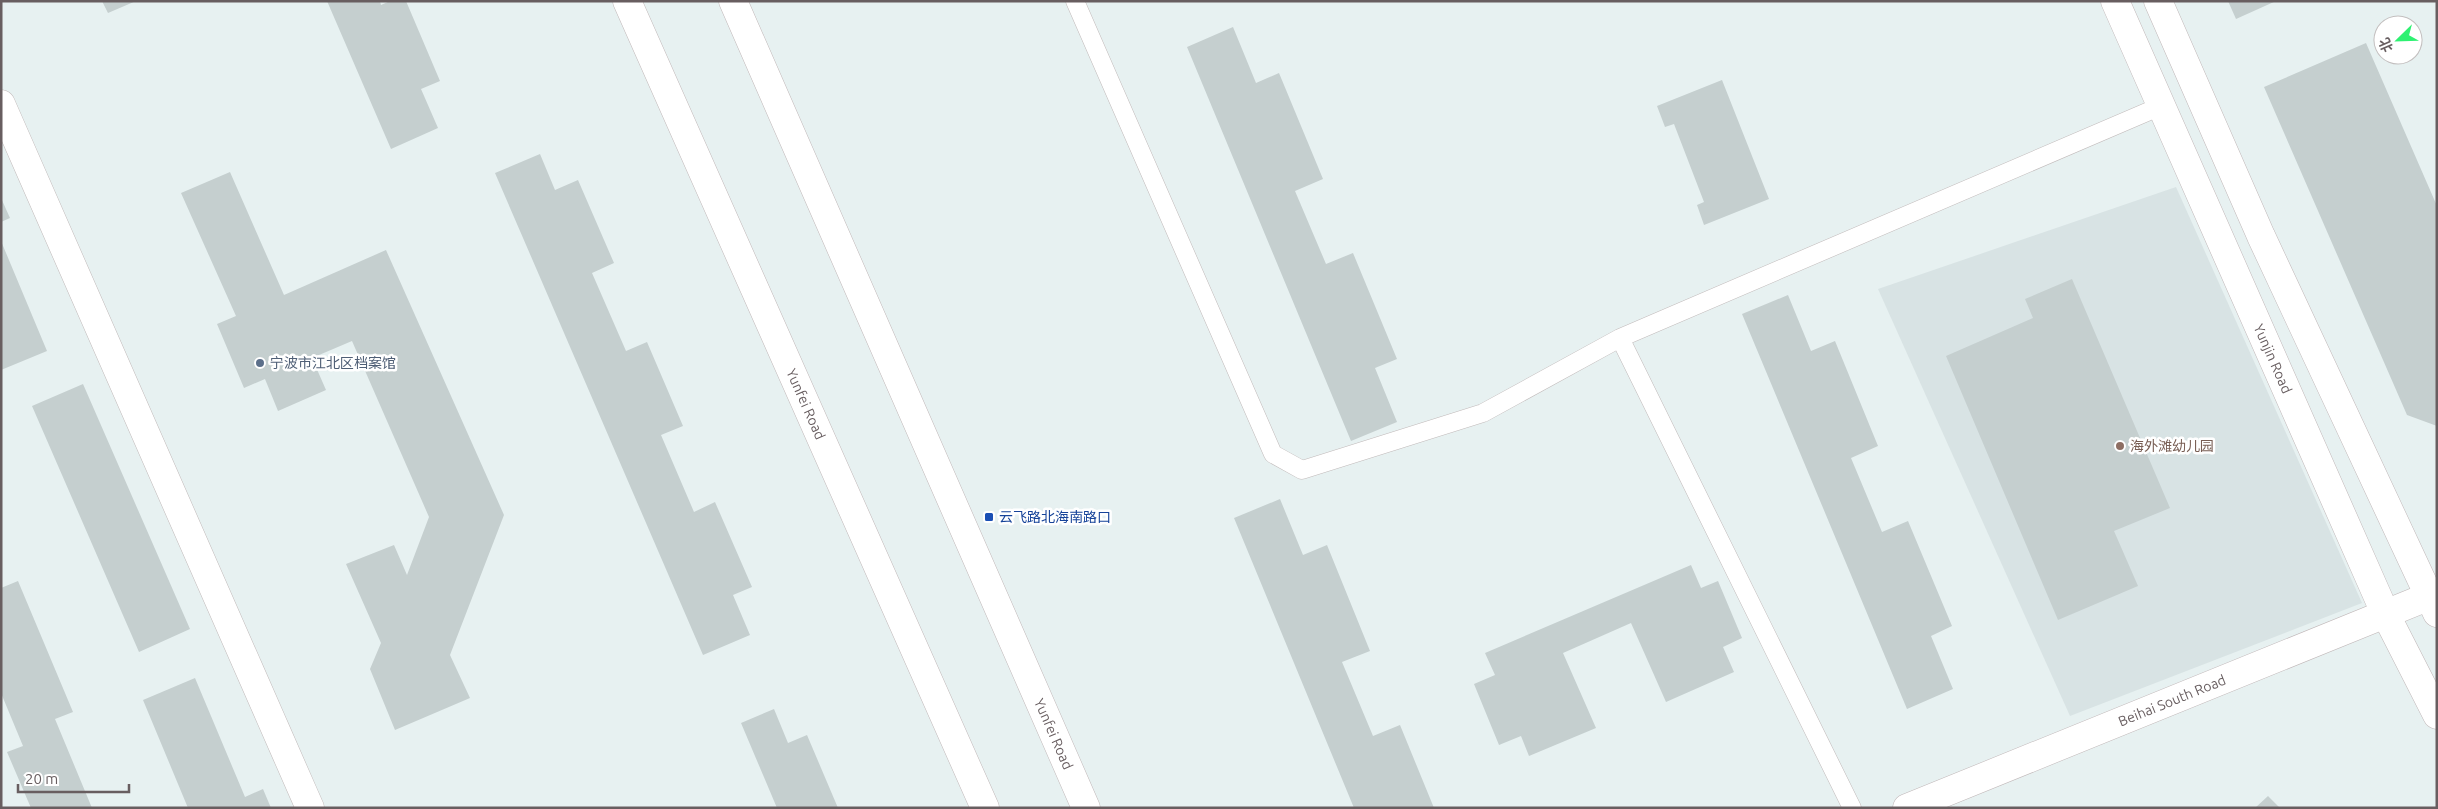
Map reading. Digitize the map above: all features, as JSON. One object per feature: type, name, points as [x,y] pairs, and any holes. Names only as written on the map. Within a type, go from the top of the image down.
[{"type":"street","name":"Yunfei Road","points":[[627,1],[986,808]]},
{"type":"street","name":"Yunfei Road","points":[[733,1],[1086,808]]},
{"type":"street","name":"Yunjin Road","points":[[2115,1],[2385,613],[2437,715]]},
{"type":"street","points":[[2158,1],[2261,236],[2434,601]]},
{"type":"street","points":[[1,104],[310,808]]},
{"type":"street","name":"Beihai South Road","points":[[1908,808],[2385,613],[2434,601]]},
{"type":"lane","points":[[1075,1],[1273,454],[1302,470],[1483,413],[1620,338],[2161,106]]},
{"type":"lane","points":[[1620,338],[1852,808]]},
{"type":"shaded area","name":"海外滩幼儿园","points":[[2176,187],[2362,603],[2070,716],[1878,289]]},
{"type":"building","points":[[102,1],[136,1],[108,13]]},
{"type":"building","points":[[327,1],[380,1],[381,5],[390,1],[406,1],[440,81],[421,89],[438,128],[391,149]]},
{"type":"building","points":[[2228,1],[2276,1],[2236,19]]},
{"type":"building","points":[[1233,27],[1256,83],[1279,73],[1323,179],[1295,191],[1326,264],[1353,253],[1397,359],[1375,368],[1397,422],[1351,441],[1187,47]]},
{"type":"building","points":[[2366,43],[2373,59],[2373,65],[2376,65],[2437,206],[2437,426],[2407,415],[2264,87]]},
{"type":"building","points":[[1722,80],[1769,199],[1704,225],[1697,205],[1704,202],[1674,124],[1665,127],[1657,106]]},
{"type":"building","points":[[540,154],[555,190],[578,180],[614,263],[592,273],[626,351],[647,342],[683,426],[661,435],[694,512],[715,502],[752,587],[733,595],[750,635],[703,655],[495,173]]},
{"type":"building","points":[[230,172],[284,295],[386,250],[504,515],[450,655],[470,698],[395,730],[370,669],[381,643],[346,564],[394,545],[407,575],[429,517],[352,341],[312,358],[326,390],[278,411],[265,379],[244,388],[217,324],[236,316],[181,193]]},
{"type":"building","points":[[1,198],[10,218],[1,222]]},
{"type":"building","points":[[1,241],[47,351],[1,370]]},
{"type":"building","points":[[2072,279],[2170,508],[2114,531],[2138,586],[2058,620],[1946,356],[2033,318],[2025,299]]},
{"type":"building","points":[[1788,295],[1811,351],[1835,341],[1878,446],[1851,458],[1882,532],[1908,521],[1952,626],[1931,636],[1953,689],[1907,709],[1742,314]]},
{"type":"building","points":[[83,384],[190,629],[139,652],[32,406]]},
{"type":"building","points":[[1280,499],[1303,555],[1327,545],[1370,651],[1342,662],[1373,736],[1400,725],[1434,808],[1354,808],[1234,518]]},
{"type":"building","points":[[1691,565],[1701,588],[1718,581],[1742,638],[1723,647],[1734,672],[1666,702],[1631,623],[1563,653],[1596,728],[1529,756],[1521,736],[1499,745],[1474,684],[1495,675],[1485,653]]},
{"type":"building","points":[[18,581],[73,712],[55,719],[92,808],[31,808],[7,752],[23,746],[1,693],[1,588]]},
{"type":"building","points":[[195,678],[245,797],[263,789],[271,808],[188,808],[143,700]]},
{"type":"building","points":[[774,709],[788,743],[807,735],[838,808],[777,808],[741,723]]},
{"type":"building","points":[[2268,796],[2280,808],[2255,808]]},
{"type":"place","name":"宁波市江北区档案馆","points":[[260,363]]},
{"type":"place","name":"海外滩幼儿园","points":[[2120,446]]},
{"type":"place","name":"云飞路北海南路口","points":[[989,517]]}]
